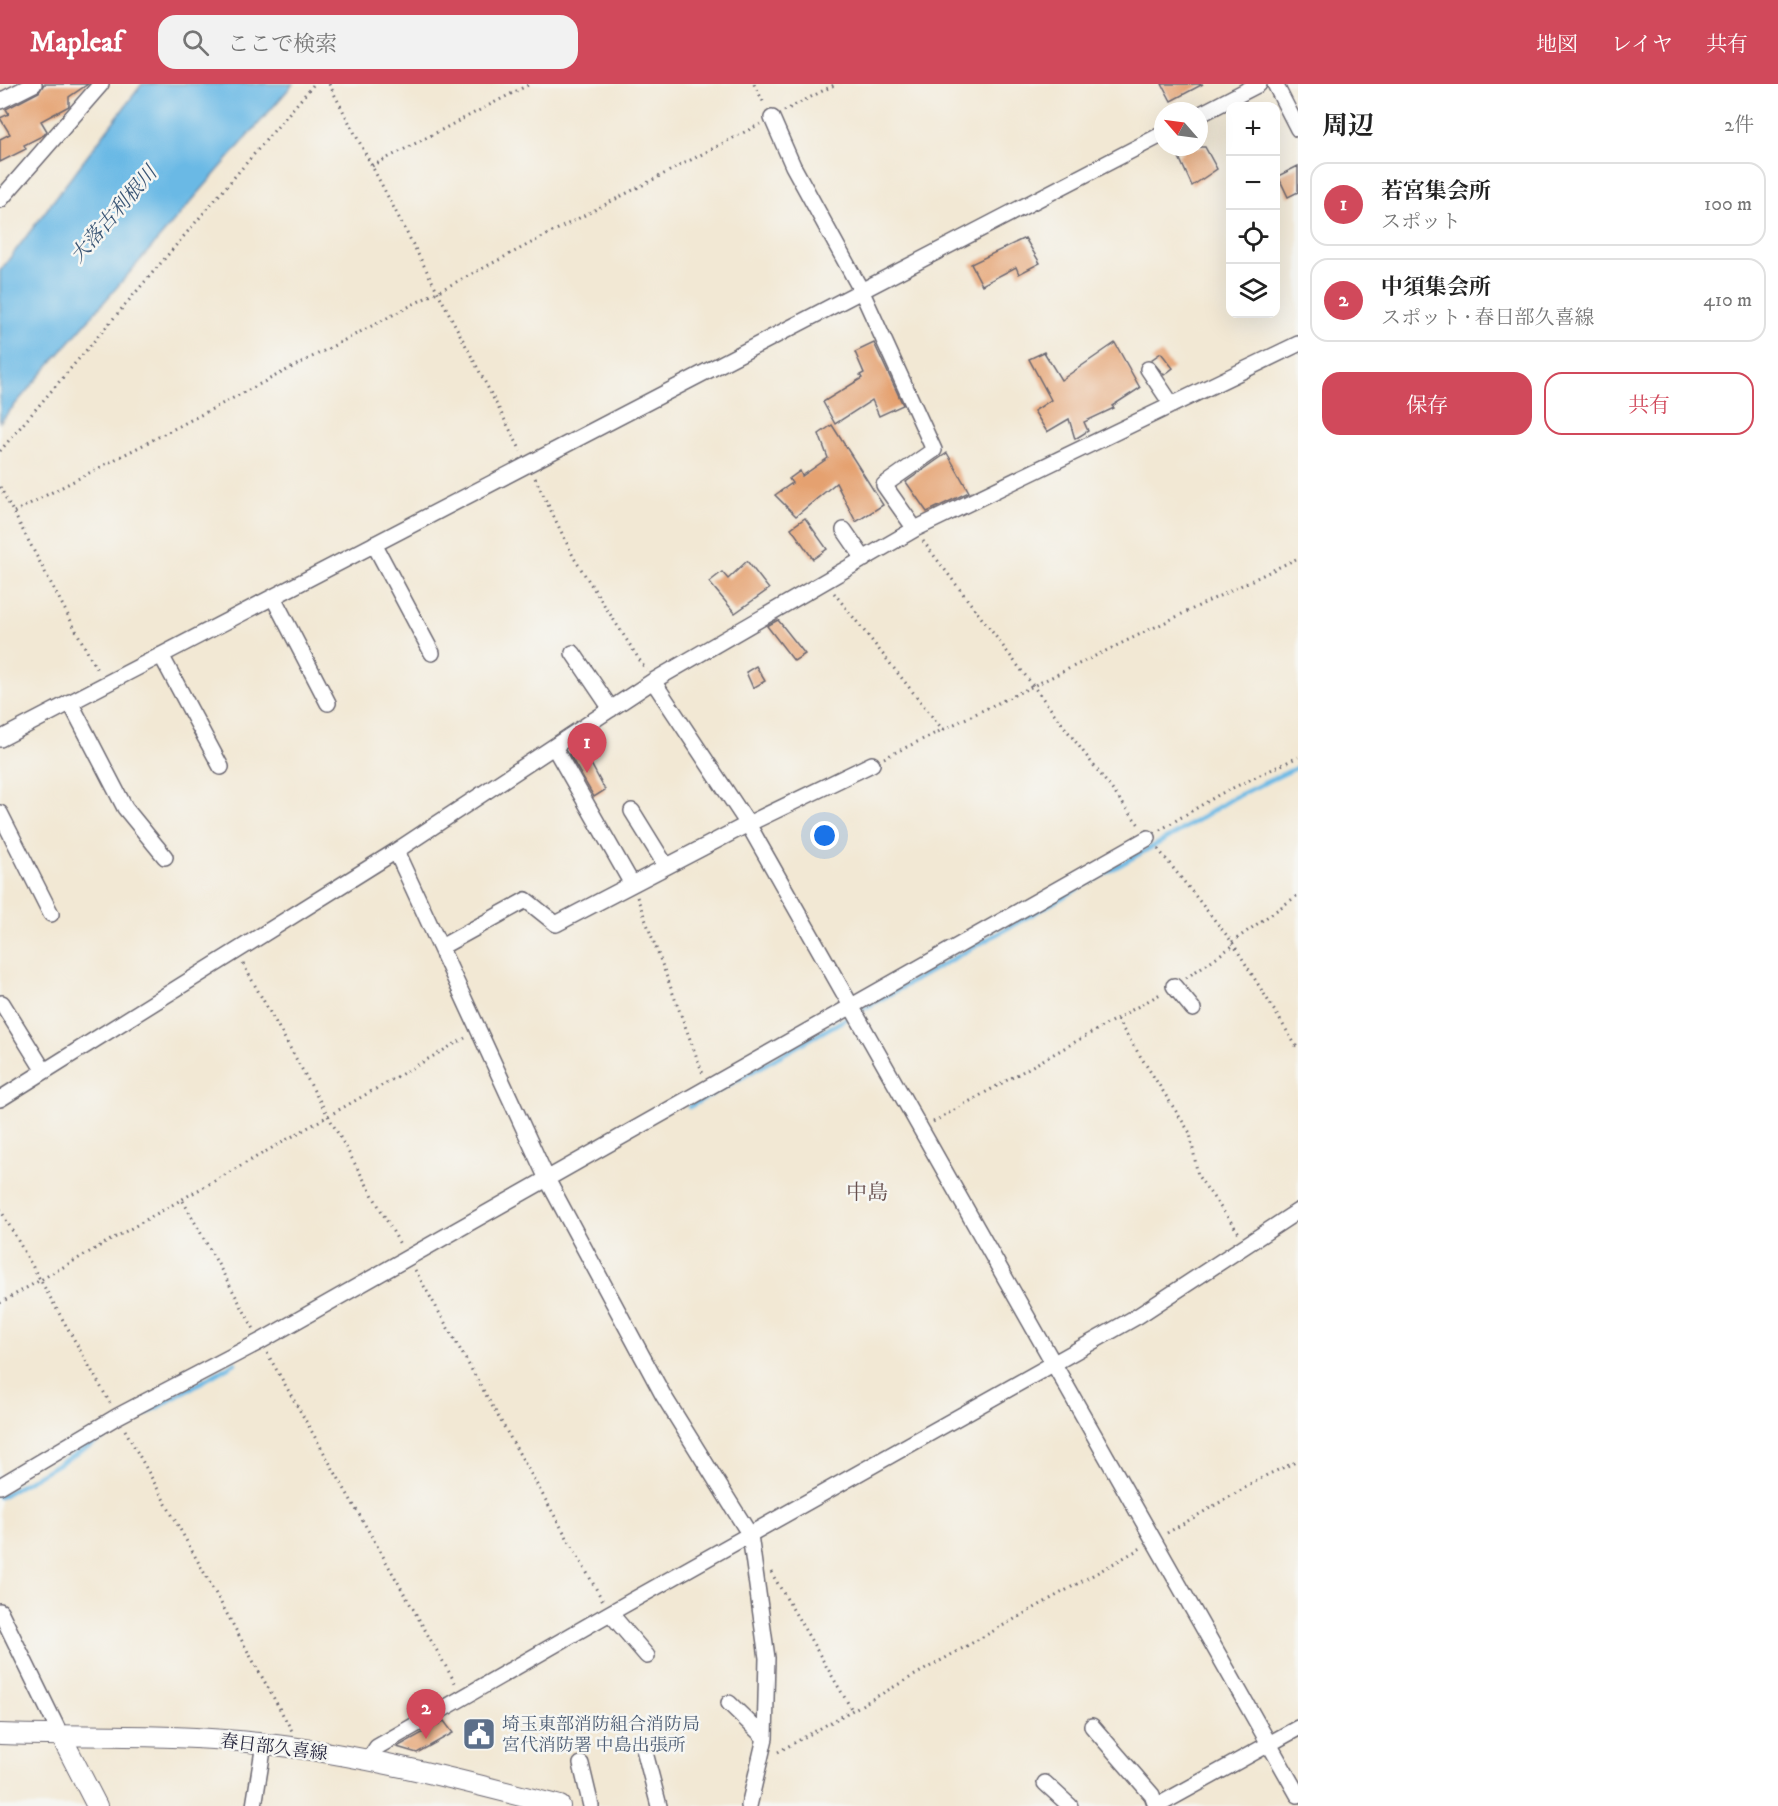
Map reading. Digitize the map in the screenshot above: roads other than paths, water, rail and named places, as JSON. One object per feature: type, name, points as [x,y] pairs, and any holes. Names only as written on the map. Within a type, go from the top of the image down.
[{"type":"main road","name":"春日部久喜線","points":[[0,1734],[150,1735],[303,1749],[369,1759],[440,1774],[560,1806]]},
{"type":"main road","points":[[61,1736],[97,1806]]},
{"type":"street","points":[[0,101],[34,84]]},
{"type":"street","points":[[0,200],[100,84]]},
{"type":"street","points":[[1208,110],[1259,84]]},
{"type":"street","points":[[1275,84],[1298,129]]},
{"type":"street","points":[[772,118],[794,166],[861,290],[934,450],[884,485],[915,529]]},
{"type":"street","points":[[0,739],[1154,139]]},
{"type":"street","points":[[0,1099],[396,851],[653,681],[915,529],[1298,344]]},
{"type":"street","points":[[1148,369],[1172,405]]},
{"type":"street","points":[[844,530],[864,559]]},
{"type":"street","points":[[374,544],[432,653]]},
{"type":"street","points":[[273,597],[328,703]]},
{"type":"street","points":[[573,653],[611,709]]},
{"type":"street","points":[[161,655],[221,768]]},
{"type":"street","points":[[653,681],[748,824],[1298,1795]]},
{"type":"street","points":[[70,702],[125,808],[165,857]]},
{"type":"street","points":[[554,747],[632,884]]},
{"type":"street","points":[[441,947],[526,900],[556,924],[748,824],[872,764]]},
{"type":"street","points":[[632,811],[666,866]]},
{"type":"street","points":[[0,813],[51,914]]},
{"type":"street","points":[[0,1486],[118,1416],[261,1341],[1148,838]]},
{"type":"street","points":[[396,851],[480,1029],[547,1179],[663,1395],[750,1535],[767,1658],[765,1738],[749,1806]]},
{"type":"street","points":[[1174,986],[1193,1009]]},
{"type":"street","points":[[2,1003],[44,1071]]},
{"type":"street","points":[[369,1759],[377,1747],[1138,1316],[1298,1211]]},
{"type":"street","points":[[0,1611],[61,1736]]},
{"type":"street","points":[[610,1613],[647,1656]]},
{"type":"street","points":[[729,1703],[765,1738]]},
{"type":"street","points":[[1092,1726],[1152,1796],[1156,1806],[1298,1728]]},
{"type":"street","points":[[254,1806],[264,1744]]},
{"type":"street","points":[[643,1745],[659,1806]]},
{"type":"street","points":[[581,1764],[591,1806]]},
{"type":"street","points":[[1045,1784],[1070,1806]]},
{"type":"water","name":"大落古利根川","points":[[142,84],[293,84],[0,422],[0,271]]},
{"type":"waterway","points":[[689,1107],[1175,834],[1233,798],[1298,767]]},
{"type":"waterway","points":[[0,1497],[235,1363]]},
{"type":"place","name":"若宮集会所","points":[[587,773]]},
{"type":"place","name":"埼玉東部消防組合消防局 宮代消防署 中島出張所","points":[[479,1734]]},
{"type":"place","name":"中須集会所","points":[[426,1739]]},
{"type":"district","name":"中島","points":[[867,1192]]}]
